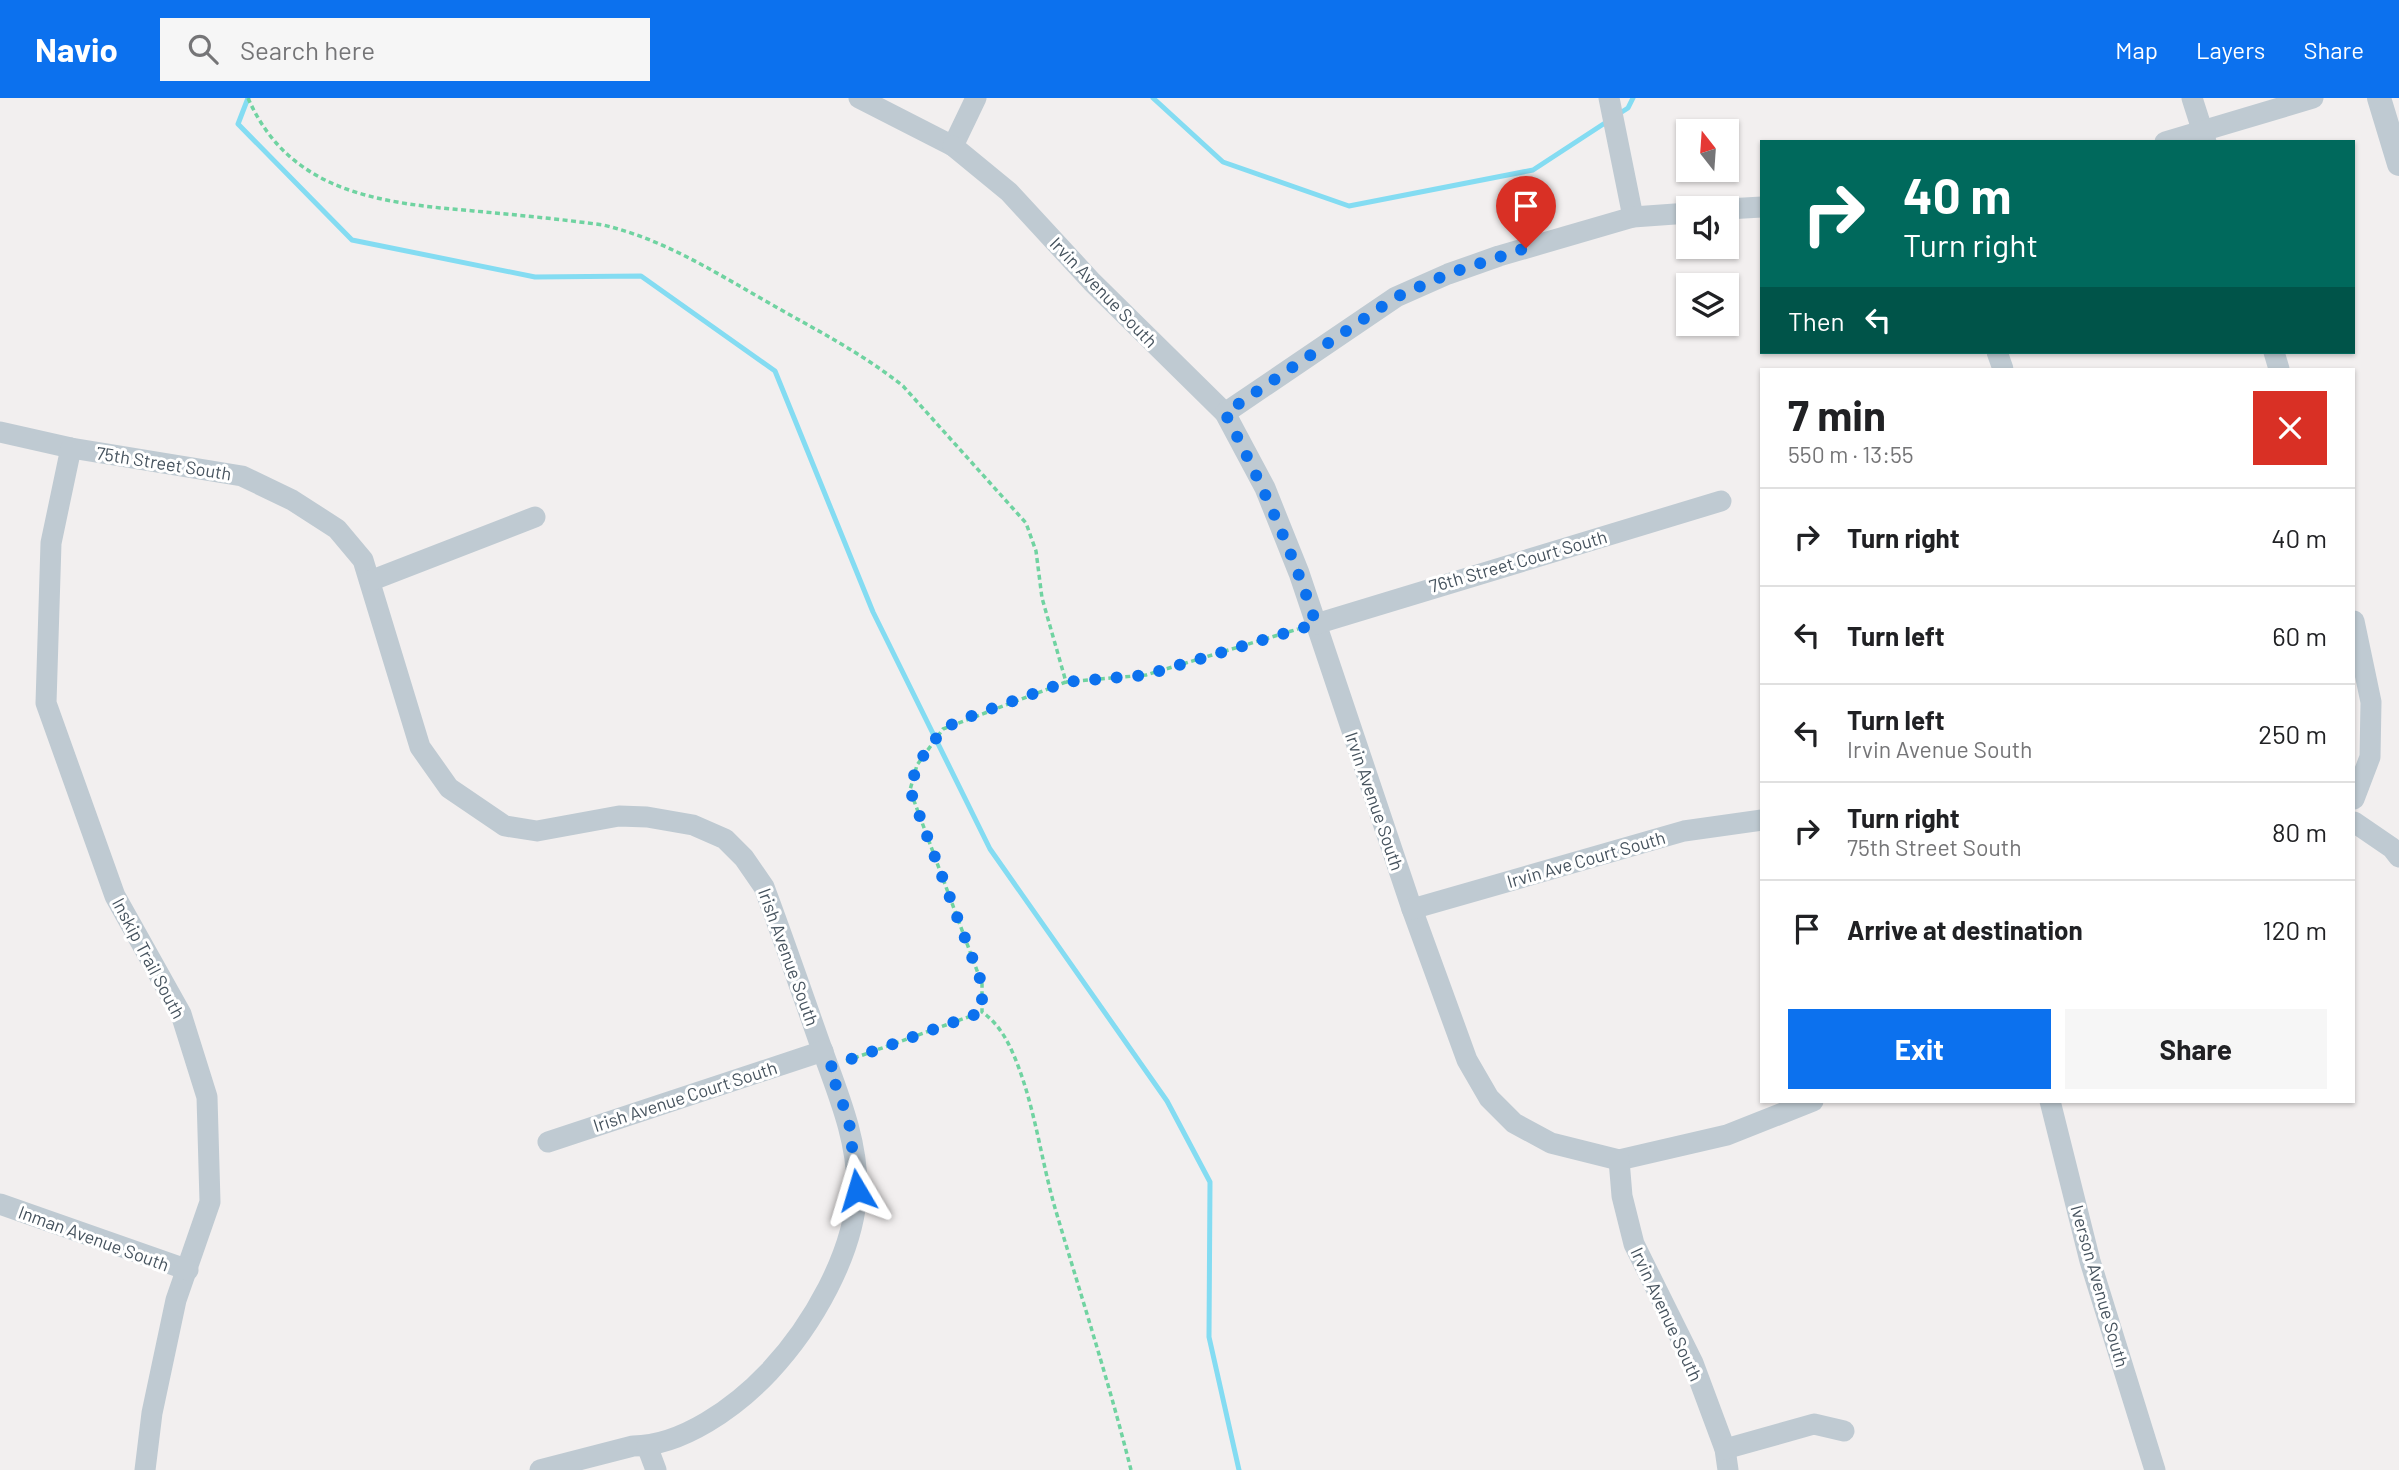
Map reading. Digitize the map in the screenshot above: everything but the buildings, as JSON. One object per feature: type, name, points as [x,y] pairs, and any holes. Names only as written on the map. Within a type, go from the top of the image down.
[{"type":"street","name":"Irvin Avenue South","points":[[859,98],[953,146],[1009,192],[1091,282],[1225,413],[1265,488],[1300,573],[1412,909],[1467,1060],[1489,1098],[1514,1123],[1551,1143],[1619,1160],[1622,1196],[1634,1244],[1693,1363],[1726,1460]]},
{"type":"street","points":[[953,146],[976,98]]},
{"type":"street","points":[[1609,98],[1633,217]]},
{"type":"street","points":[[2192,98],[2204,136]]},
{"type":"street","points":[[2178,140],[2204,136],[2313,98]]},
{"type":"street","points":[[2379,98],[2399,164]]},
{"type":"street","points":[[1739,208],[1760,207]]},
{"type":"street","points":[[1225,413],[1396,297],[1499,256],[1633,217],[1676,214]]},
{"type":"street","name":"75th Street South","points":[[0,432],[71,448],[242,476],[292,500],[337,529],[363,560],[370,581]]},
{"type":"street","name":"Inskip Trail South","points":[[71,448],[51,544],[46,703],[116,896],[181,1014],[207,1097],[210,1202],[176,1300],[155,1401],[145,1470]]},
{"type":"street","name":"76th Street Court South","points":[[1316,624],[1721,502]]},
{"type":"street","points":[[370,581],[535,517]]},
{"type":"street","name":"Irish Avenue South","points":[[370,581],[420,747],[449,788],[505,826],[537,831],[619,816],[647,817],[693,825],[725,839],[744,858],[764,887],[849,1121],[857,1190],[844,1255],[811,1317],[787,1353],[747,1396],[708,1423],[647,1446],[632,1446],[540,1470]]},
{"type":"street","points":[[2355,626],[2371,702],[2370,757],[2355,796]]},
{"type":"street","name":"Irvin Ave Court South","points":[[1412,909],[1684,831],[1760,820]]},
{"type":"street","points":[[2355,823],[2392,848],[2399,857]]},
{"type":"street","name":"Irish Avenue Court South","points":[[548,1142],[826,1059]]},
{"type":"street","points":[[1619,1160],[1727,1136],[1808,1103]]},
{"type":"street","name":"Iverson Avenue South","points":[[2050,1103],[2090,1261],[2155,1470]]},
{"type":"street","name":"Inman Avenue South","points":[[0,1204],[188,1270]]},
{"type":"street","points":[[1726,1460],[1814,1424],[1844,1431]]},
{"type":"street","points":[[647,1446],[656,1470]]},
{"type":"path","points":[[248,98],[269,134],[287,155],[306,170],[351,192],[377,200],[426,207],[568,220],[625,230],[697,260],[853,348],[903,386],[1026,523],[1036,551],[1042,598],[1066,682]]},
{"type":"path","points":[[982,1012],[982,984],[910,790],[917,765],[943,729],[1066,682],[1146,675],[1316,624]]},
{"type":"path","points":[[826,1059],[982,1012]]},
{"type":"path","points":[[982,1012],[993,1020],[1003,1034],[1022,1078],[1056,1210],[1090,1317],[1131,1470]]},
{"type":"waterway","points":[[248,98],[238,124],[352,240],[535,277],[641,276],[775,371],[873,612],[990,849],[1167,1101],[1210,1182],[1209,1337],[1239,1470]]},
{"type":"waterway","points":[[1153,98],[1223,162],[1349,206],[1533,170],[1608,121]]},
{"type":"waterway","points":[[1617,115],[1628,108],[1633,98]]},
{"type":"route","points":[[857,1190],[849,1121],[829,1067],[982,1012],[982,984],[910,790],[917,765],[928,749],[943,729],[963,719],[1066,682],[1146,675],[1316,624],[1300,573],[1265,488],[1225,413],[1396,297],[1448,274],[1526,248]]}]
